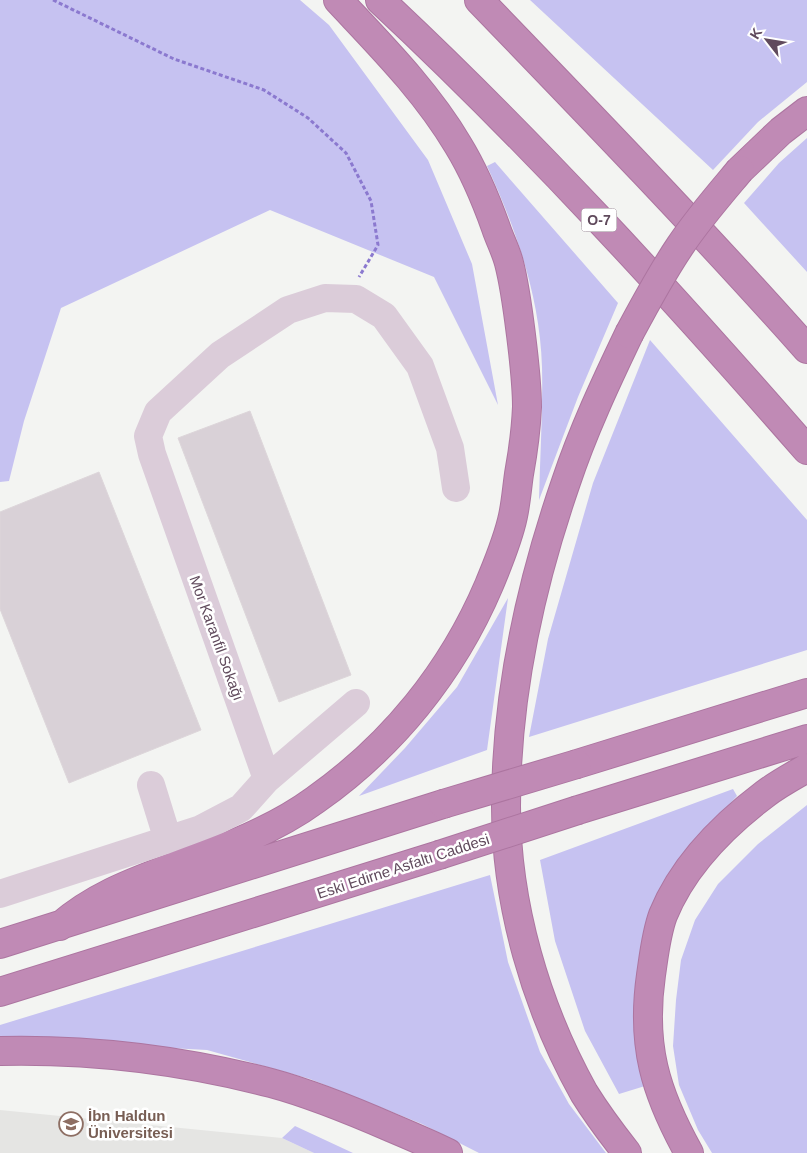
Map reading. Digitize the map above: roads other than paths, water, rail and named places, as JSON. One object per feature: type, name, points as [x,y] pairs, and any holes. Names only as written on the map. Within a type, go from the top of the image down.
[{"type":"highway","points":[[60,926],[101,896],[128,883],[227,847],[276,824],[315,801],[368,759],[399,727],[433,686],[465,634],[500,559],[513,517],[525,442],[526,407],[525,364],[518,312],[508,261],[478,183],[458,146],[433,108],[408,76],[338,0]]},
{"type":"highway","name":"O-7","points":[[380,0],[519,135],[715,345],[807,450]]},
{"type":"highway","points":[[479,0],[727,259],[807,349]]},
{"type":"highway","points":[[627,1153],[585,1094],[564,1053],[545,1008],[530,963],[518,913],[510,862],[506,807],[514,688],[528,614],[566,480],[583,436],[629,334],[653,289],[679,247],[711,204],[740,170],[807,111]]},
{"type":"highway","points":[[741,714],[807,679]]},
{"type":"highway","points":[[0,944],[443,804],[807,693]]},
{"type":"highway","name":"Eski Edirne Asfaltı Caddesi","points":[[0,992],[807,740]]},
{"type":"highway","points":[[689,1153],[664,1103],[655,1078],[648,1044],[648,997],[654,954],[663,916],[680,884],[697,858],[732,822],[766,793],[807,768]]},
{"type":"highway","points":[[0,1052],[87,1052],[128,1056],[220,1071],[273,1084],[327,1102],[448,1153]]},
{"type":"street","name":"Mor Karanfil Sokağı","points":[[267,780],[152,454],[148,436],[158,412],[220,355],[288,310],[325,298],[356,299],[384,316],[420,366],[450,448],[456,488]]},
{"type":"street","points":[[0,894],[201,829],[241,808],[267,780],[356,703]]},
{"type":"street","points":[[151,785],[168,840]]},
{"type":"place","name":"İbn Haldun Üniversitesi","points":[[71,1124]]}]
